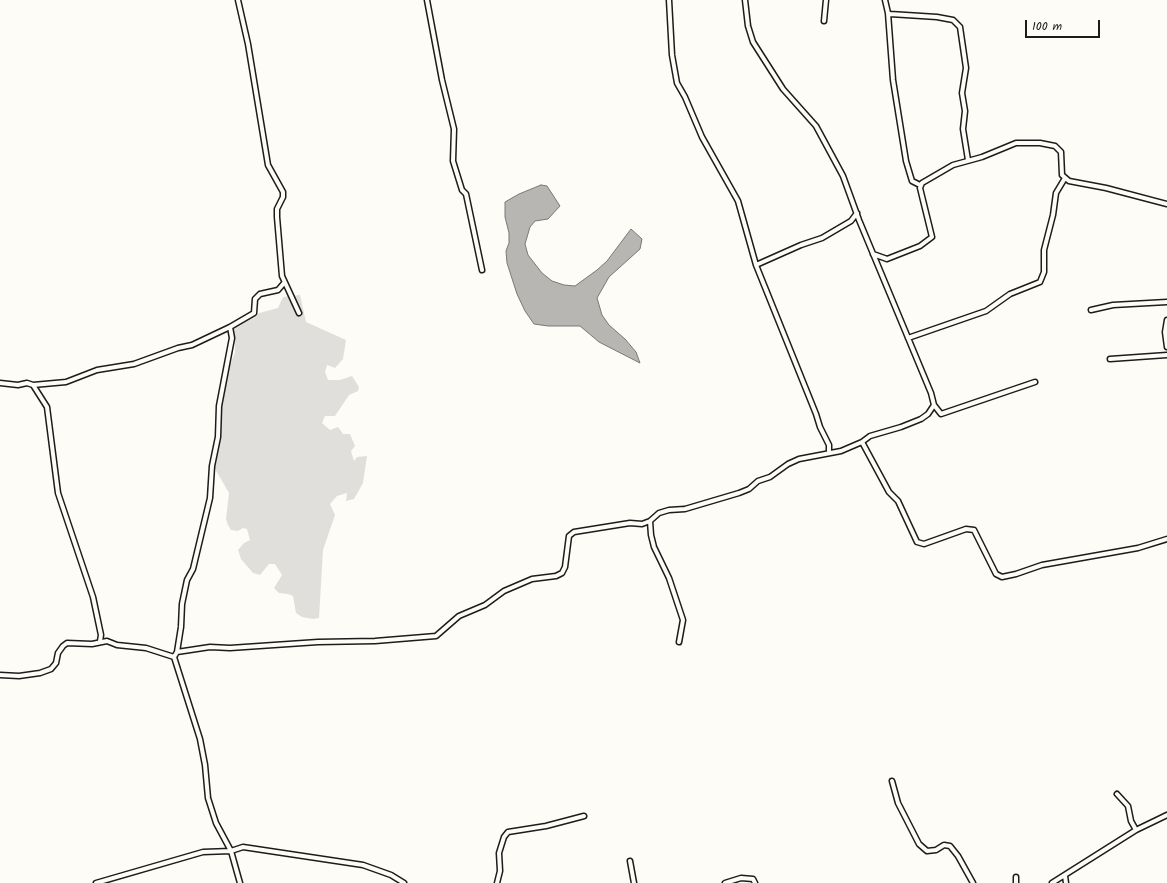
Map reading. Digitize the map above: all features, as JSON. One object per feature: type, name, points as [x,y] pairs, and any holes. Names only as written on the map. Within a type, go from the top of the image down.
[{"type":"street","points":[[238,0],[248,44],[268,165],[283,192],[283,197],[277,209],[282,276],[299,313]]},
{"type":"street","points":[[427,0],[442,80],[454,129],[453,161],[459,183],[468,200],[482,270]]},
{"type":"street","points":[[669,0],[672,55],[676,83],[685,97],[702,137],[738,201],[756,265],[820,427],[829,445],[829,452]]},
{"type":"street","points":[[745,0],[748,26],[753,42],[783,89],[816,126],[843,176],[873,254],[931,393],[934,405],[941,414],[1035,382]]},
{"type":"street","points":[[824,21],[826,0]]},
{"type":"street","points":[[885,0],[888,12],[892,50],[893,80],[906,161],[912,181],[916,184],[920,184],[953,165],[982,157],[1016,143],[1046,143],[1055,146],[1061,152],[1062,175],[1065,178],[1077,184],[1106,188],[1167,204]]},
{"type":"street","points":[[888,12],[895,15],[953,20],[960,28],[966,68],[962,93],[965,111],[963,130],[968,160]]},
{"type":"street","points":[[908,338],[986,311],[1010,294],[1040,282],[1044,272],[1045,246],[1053,215],[1056,193],[1065,178]]},
{"type":"street","points":[[873,254],[887,259],[920,246],[932,237],[920,184]]},
{"type":"street","points":[[756,265],[801,245],[822,238],[852,221],[857,213]]},
{"type":"street","points":[[0,383],[18,385],[27,383],[34,385],[66,382],[97,370],[134,364],[178,348],[192,345],[254,313],[255,299],[260,294],[278,290],[284,283]]},
{"type":"street","points":[[1090,310],[1113,305],[1167,302]]},
{"type":"street","points":[[1167,320],[1165,332],[1167,347]]},
{"type":"street","points":[[230,326],[232,338],[219,406],[218,437],[212,466],[210,498],[193,569],[187,580],[182,604],[181,627],[176,655],[187,702],[200,739],[205,765],[208,798],[216,823],[231,851],[240,883]]},
{"type":"street","points":[[1110,359],[1167,355]]},
{"type":"street","points":[[34,385],[47,407],[58,492],[93,596],[101,635],[100,641]]},
{"type":"street","points":[[0,675],[19,676],[40,673],[51,669],[56,662],[58,653],[67,643],[92,644],[100,641],[107,641],[117,646],[146,648],[176,655],[210,647],[230,648],[318,642],[368,642],[433,637],[440,634],[459,616],[485,605],[504,591],[532,578],[556,576],[562,573],[565,567],[569,536],[574,532],[630,523],[642,524],[650,521],[659,513],[669,510],[685,509],[739,493],[748,489],[758,480],[770,477],[788,464],[829,452],[841,451],[862,442],[870,436],[901,427],[921,419],[928,414],[934,405]]},
{"type":"street","points":[[862,442],[889,492],[898,501],[917,542],[924,544],[966,530],[974,530],[996,574],[1002,577],[1042,565],[1138,548],[1167,539]]},
{"type":"street","points":[[650,521],[654,547],[669,578],[683,620],[679,642]]},
{"type":"street","points":[[892,782],[898,804],[919,844],[927,851],[936,850],[944,844],[950,846],[958,856],[973,883]]},
{"type":"street","points":[[1117,794],[1128,806],[1131,821],[1136,830]]},
{"type":"street","points":[[1052,883],[1136,830],[1167,815]]},
{"type":"street","points":[[497,883],[500,871],[499,853],[504,837],[508,832],[546,826],[584,816]]},
{"type":"street","points":[[96,883],[203,852],[231,851],[243,847],[363,865],[391,875],[404,883]]},
{"type":"street","points":[[630,861],[634,883]]},
{"type":"street","points":[[1065,876],[1066,883]]},
{"type":"street","points":[[1016,877],[1016,883]]},
{"type":"street","points":[[725,883],[741,878],[753,879],[755,883]]},
{"type":"shaded area","points":[[541,185],[547,186],[560,206],[548,219],[535,221],[530,227],[525,244],[528,255],[542,273],[552,281],[564,285],[575,286],[607,261],[631,229],[642,239],[640,249],[609,277],[597,298],[602,315],[609,325],[625,339],[636,352],[640,363],[599,342],[580,326],[548,326],[534,324],[525,311],[517,294],[507,263],[506,251],[509,243],[509,233],[505,217],[505,202],[519,194]]},
{"type":"shaded area","points":[[300,295],[306,322],[346,340],[343,359],[335,368],[327,365],[325,372],[328,380],[340,380],[352,376],[359,387],[358,391],[349,395],[335,416],[325,416],[322,423],[330,430],[338,427],[343,434],[350,434],[355,446],[351,451],[354,461],[357,457],[367,456],[363,483],[354,499],[346,501],[347,493],[337,496],[330,504],[335,515],[323,550],[319,618],[313,619],[302,617],[296,613],[293,596],[279,593],[274,588],[282,575],[275,564],[269,564],[260,575],[253,573],[241,559],[238,550],[244,543],[250,540],[247,529],[243,528],[238,531],[231,530],[228,525],[226,519],[229,493],[214,467],[220,438],[219,420],[228,369],[235,353],[235,338],[232,328],[252,315],[278,308],[283,297]]}]
